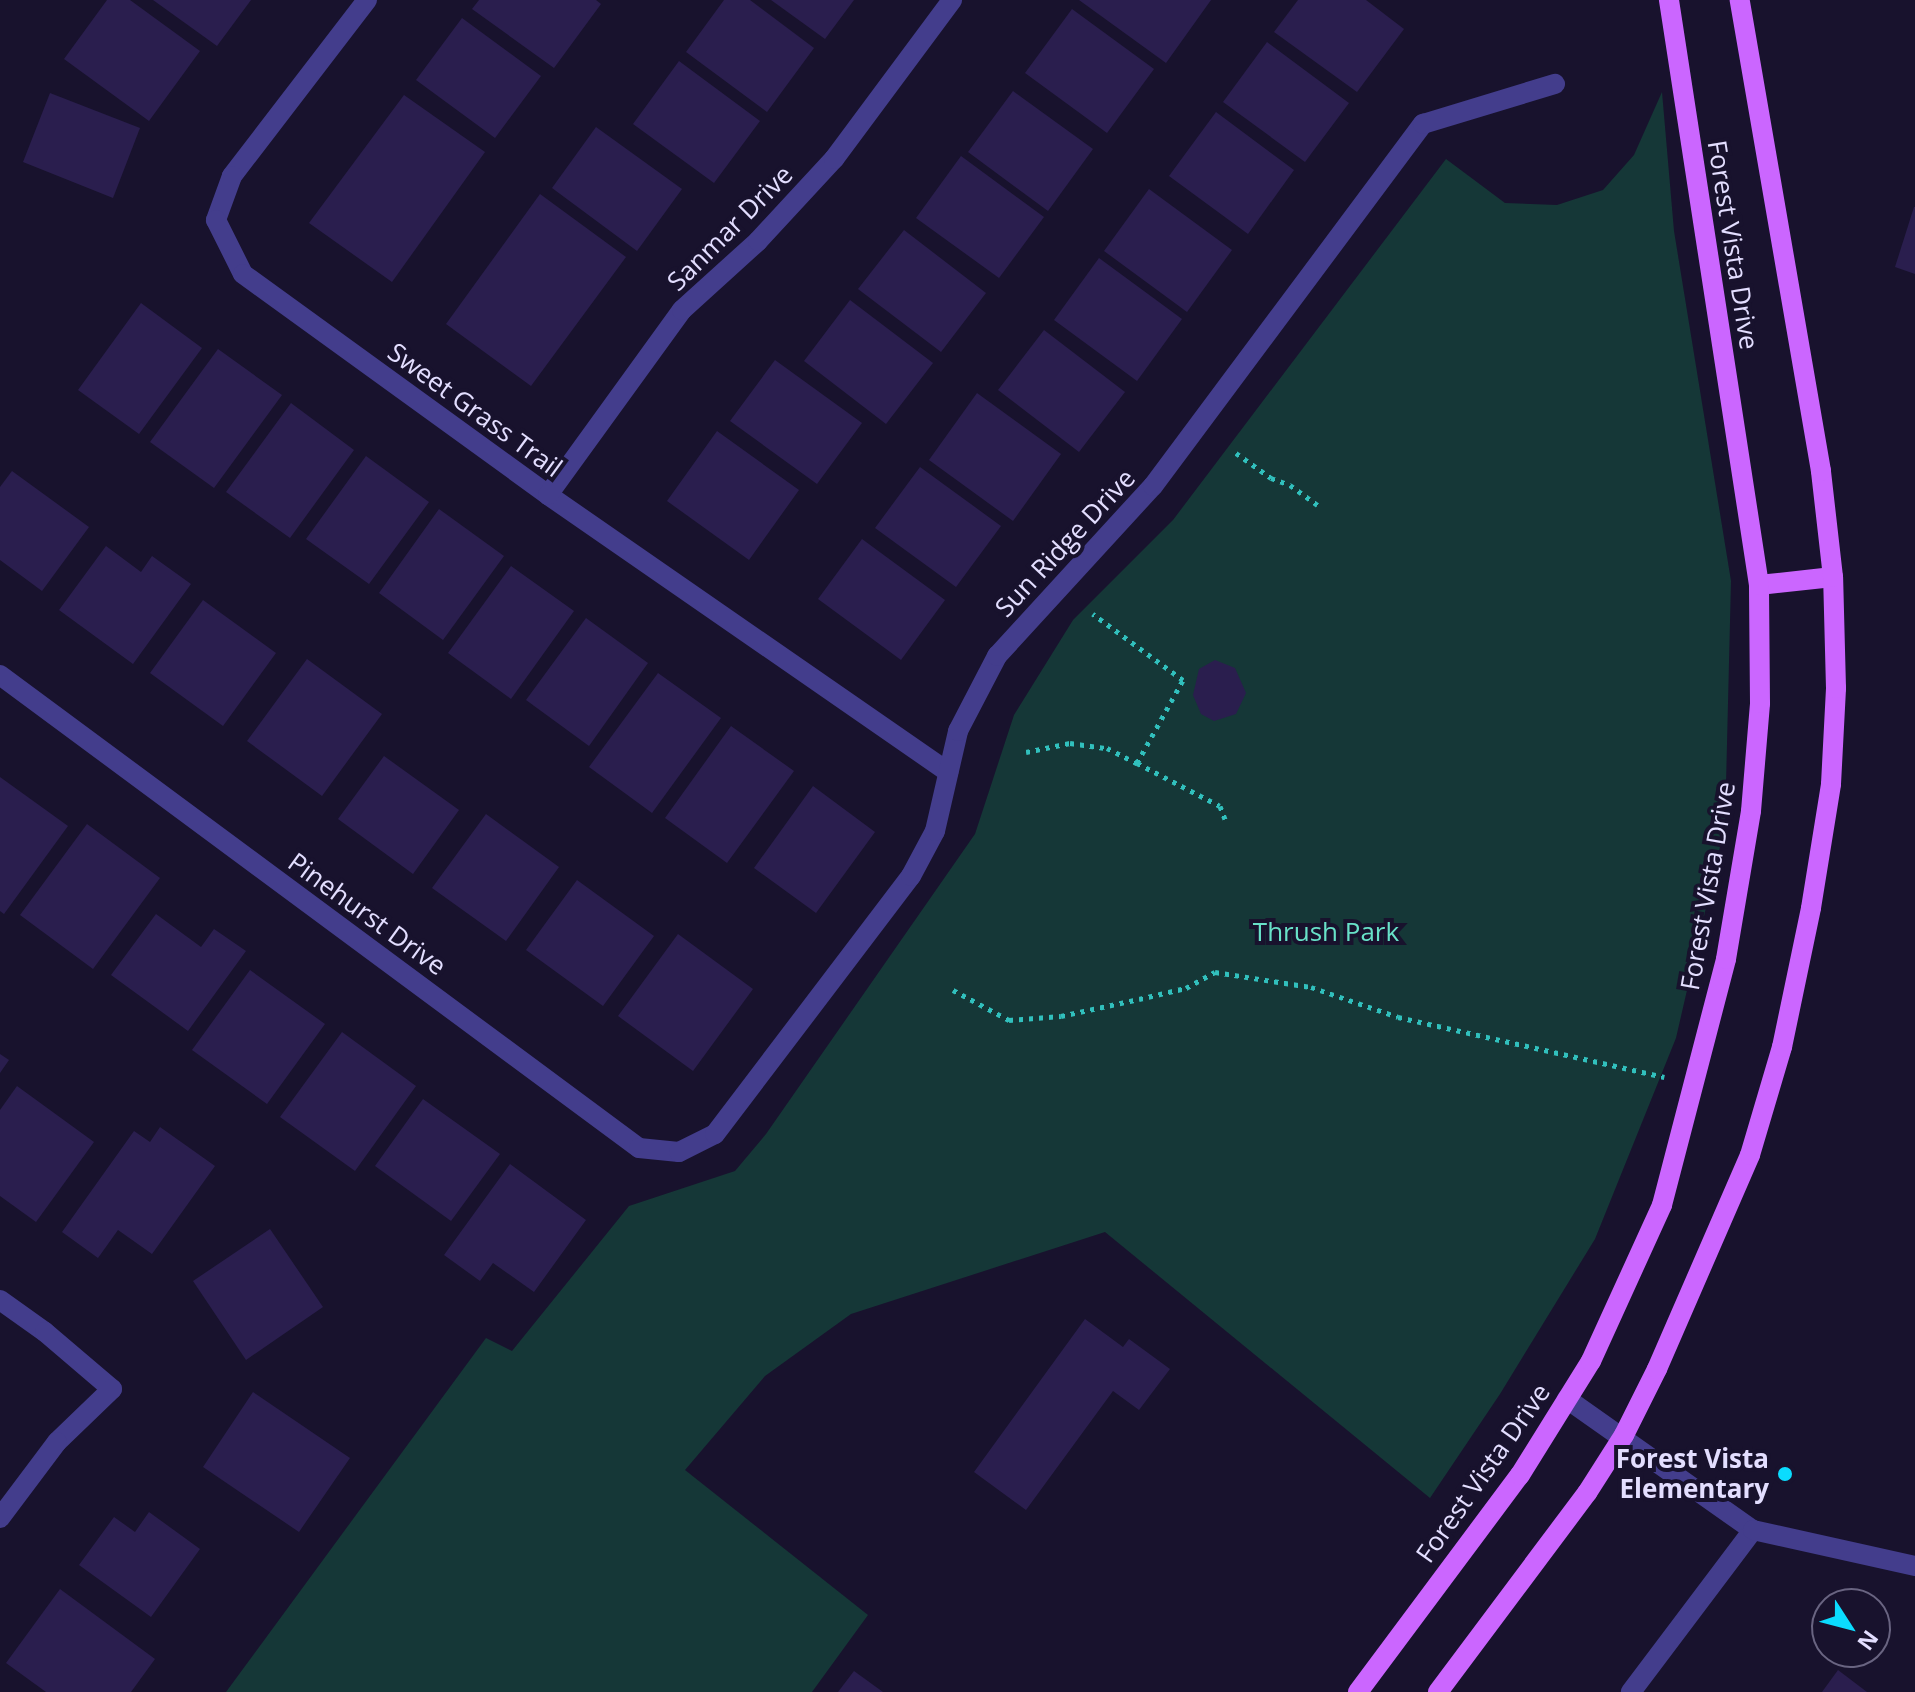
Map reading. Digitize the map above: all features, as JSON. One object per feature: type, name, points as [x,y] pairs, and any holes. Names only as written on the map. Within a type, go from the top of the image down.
[{"type":"main road","name":"Forest Vista Drive","points":[[1358,1692],[1520,1475],[1591,1361],[1662,1205],[1726,959],[1751,811],[1760,703],[1759,585],[1669,0]]},
{"type":"main road","name":"Forest Vista Drive","points":[[1438,1692],[1587,1493],[1624,1435],[1717,1235],[1750,1155],[1782,1047],[1811,908],[1831,784],[1836,688],[1833,577],[1821,471],[1740,0]]},
{"type":"main road","points":[[1759,585],[1833,577]]},
{"type":"street","name":"Sweet Grass Trail","points":[[367,0],[232,176],[216,220],[243,274],[548,495],[948,772]]},
{"type":"street","name":"Sanmar Drive","points":[[548,495],[682,310],[758,241],[834,159],[952,0]]},
{"type":"street","name":"Sun Ridge Drive","points":[[715,1134],[911,876],[935,831],[958,731],[997,656],[1153,486],[1423,124],[1555,84]]},
{"type":"street","name":"Pinehurst Drive","points":[[0,675],[639,1148],[679,1152],[715,1134]]},
{"type":"street","points":[[0,1300],[45,1332],[112,1389],[57,1442],[0,1518]]},
{"type":"street","points":[[1567,1399],[1624,1435],[1753,1530],[1915,1566]]},
{"type":"street","points":[[1631,1692],[1753,1530]]},
{"type":"path","points":[[1236,453],[1318,505]]},
{"type":"path","points":[[1093,614],[1183,680],[1137,763]]},
{"type":"path","points":[[1026,752],[1070,743],[1107,748],[1220,806],[1225,819]]},
{"type":"path","points":[[953,990],[1009,1020],[1061,1016],[1139,999],[1186,988],[1215,972],[1311,987],[1398,1017],[1672,1079]]},
{"type":"green space","name":"Thrush Park","points":[[1662,92],[1674,231],[1731,581],[1725,825],[1676,1038],[1595,1239],[1500,1394],[1430,1498],[1105,1232],[851,1314],[765,1376],[685,1470],[868,1615],[812,1692],[226,1692],[486,1338],[512,1351],[629,1206],[735,1171],[766,1134],[975,834],[1014,715],[1073,620],[1173,520],[1446,159],[1505,203],[1557,205],[1603,190],[1634,155]]},
{"type":"building","points":[[107,0],[130,0],[200,51],[149,121],[64,59]]},
{"type":"building","points":[[153,0],[251,0],[217,46]]},
{"type":"building","points":[[479,0],[596,0],[601,4],[554,68],[472,9]]},
{"type":"building","points":[[724,0],[750,0],[814,48],[767,112],[686,52]]},
{"type":"building","points":[[771,0],[854,0],[825,39]]},
{"type":"building","points":[[1079,0],[1211,0],[1166,63]]},
{"type":"building","points":[[1298,0],[1366,0],[1404,29],[1357,92],[1274,32]]},
{"type":"building","points":[[1072,9],[1154,69],[1107,133],[1025,73]]},
{"type":"building","points":[[462,18],[541,76],[495,138],[416,80]]},
{"type":"building","points":[[1267,42],[1349,103],[1305,162],[1223,102]]},
{"type":"building","points":[[679,61],[760,121],[714,183],[633,124]]},
{"type":"building","points":[[1013,91],[1093,149],[1048,211],[968,152]]},
{"type":"building","points":[[50,93],[140,128],[113,198],[23,162]]},
{"type":"building","points":[[404,95],[485,152],[392,282],[309,223]]},
{"type":"building","points":[[1216,112],[1294,170],[1248,234],[1169,176]]},
{"type":"building","points":[[596,127],[682,189],[637,251],[552,188]]},
{"type":"building","points":[[961,156],[1044,217],[999,278],[916,218]]},
{"type":"building","points":[[1149,189],[1232,250],[1187,312],[1104,251]]},
{"type":"building","points":[[540,194],[626,257],[531,386],[446,324]]},
{"type":"building","points":[[1915,207],[1915,274],[1895,267]]},
{"type":"building","points":[[904,230],[986,293],[941,352],[858,289]]},
{"type":"building","points":[[1099,258],[1182,319],[1137,381],[1054,320]]},
{"type":"building","points":[[850,300],[933,363],[886,424],[804,361]]},
{"type":"building","points":[[141,303],[202,348],[139,434],[78,390]]},
{"type":"building","points":[[1044,330],[1125,392],[1079,452],[998,390]]},
{"type":"building","points":[[218,349],[282,395],[214,488],[150,442]]},
{"type":"building","points":[[775,360],[862,423],[817,484],[730,421]]},
{"type":"building","points":[[977,393],[1061,454],[1013,521],[929,460]]},
{"type":"building","points":[[291,403],[354,450],[290,538],[226,492]]},
{"type":"building","points":[[717,431],[799,490],[749,560],[667,501]]},
{"type":"building","points":[[366,456],[429,502],[369,584],[306,539]]},
{"type":"building","points":[[920,467],[1001,526],[956,587],[875,528]]},
{"type":"building","points":[[12,471],[89,527],[42,591],[0,560],[0,487]]},
{"type":"building","points":[[439,509],[504,556],[443,640],[379,593]]},
{"type":"building","points":[[862,539],[945,600],[901,660],[818,599]]},
{"type":"building","points":[[106,546],[141,572],[152,556],[191,584],[133,664],[59,610]]},
{"type":"building","points":[[511,566],[574,611],[511,699],[448,653]]},
{"type":"building","points":[[203,600],[276,653],[223,726],[150,673]]},
{"type":"building","points":[[586,618],[648,663],[589,746],[526,700]]},
{"type":"building","points":[[307,659],[382,714],[322,796],[247,741]]},
{"type":"building","points":[[1215,660],[1235,668],[1246,693],[1236,714],[1214,721],[1201,714],[1193,695],[1199,669]]},
{"type":"building","points":[[658,673],[721,718],[652,813],[589,767]]},
{"type":"building","points":[[731,726],[794,771],[727,863],[665,818]]},
{"type":"building","points":[[384,756],[459,810],[413,874],[338,819]]},
{"type":"building","points":[[0,777],[68,826],[4,914],[0,911]]},
{"type":"building","points":[[813,786],[875,832],[816,913],[754,868]]},
{"type":"building","points":[[486,814],[559,867],[506,941],[432,888]]},
{"type":"building","points":[[87,824],[160,878],[93,969],[20,915]]},
{"type":"building","points":[[577,880],[654,936],[603,1006],[526,950]]},
{"type":"building","points":[[156,914],[201,947],[214,929],[246,951],[188,1031],[111,975]]},
{"type":"building","points":[[678,934],[753,989],[693,1071],[618,1016]]},
{"type":"building","points":[[250,970],[325,1024],[267,1104],[192,1050]]},
{"type":"building","points":[[342,1032],[416,1086],[355,1171],[280,1117]]},
{"type":"building","points":[[0,1054],[9,1060],[0,1073]]},
{"type":"building","points":[[17,1086],[94,1142],[36,1222],[0,1196],[0,1110]]},
{"type":"building","points":[[423,1099],[500,1154],[451,1221],[375,1166]]},
{"type":"building","points":[[160,1127],[215,1166],[152,1254],[118,1230],[98,1258],[62,1232],[134,1131],[150,1142]]},
{"type":"building","points":[[510,1164],[586,1220],[534,1292],[493,1263],[480,1281],[444,1255]]},
{"type":"building","points":[[270,1229],[323,1307],[246,1360],[193,1281]]},
{"type":"building","points":[[1085,1319],[1123,1347],[1129,1339],[1170,1369],[1139,1410],[1113,1391],[1026,1510],[974,1472]]},
{"type":"building","points":[[253,1392],[350,1458],[299,1532],[203,1467]]},
{"type":"building","points":[[149,1512],[200,1549],[151,1617],[79,1565],[114,1517],[135,1532]]},
{"type":"building","points":[[60,1589],[155,1659],[131,1692],[46,1692],[6,1663]]},
{"type":"building","points":[[1838,1670],[1867,1692],[1822,1692]]},
{"type":"building","points":[[854,1671],[883,1692],[838,1692]]},
{"type":"place","name":"Forest Vista Elementary","points":[[1785,1474]]}]
